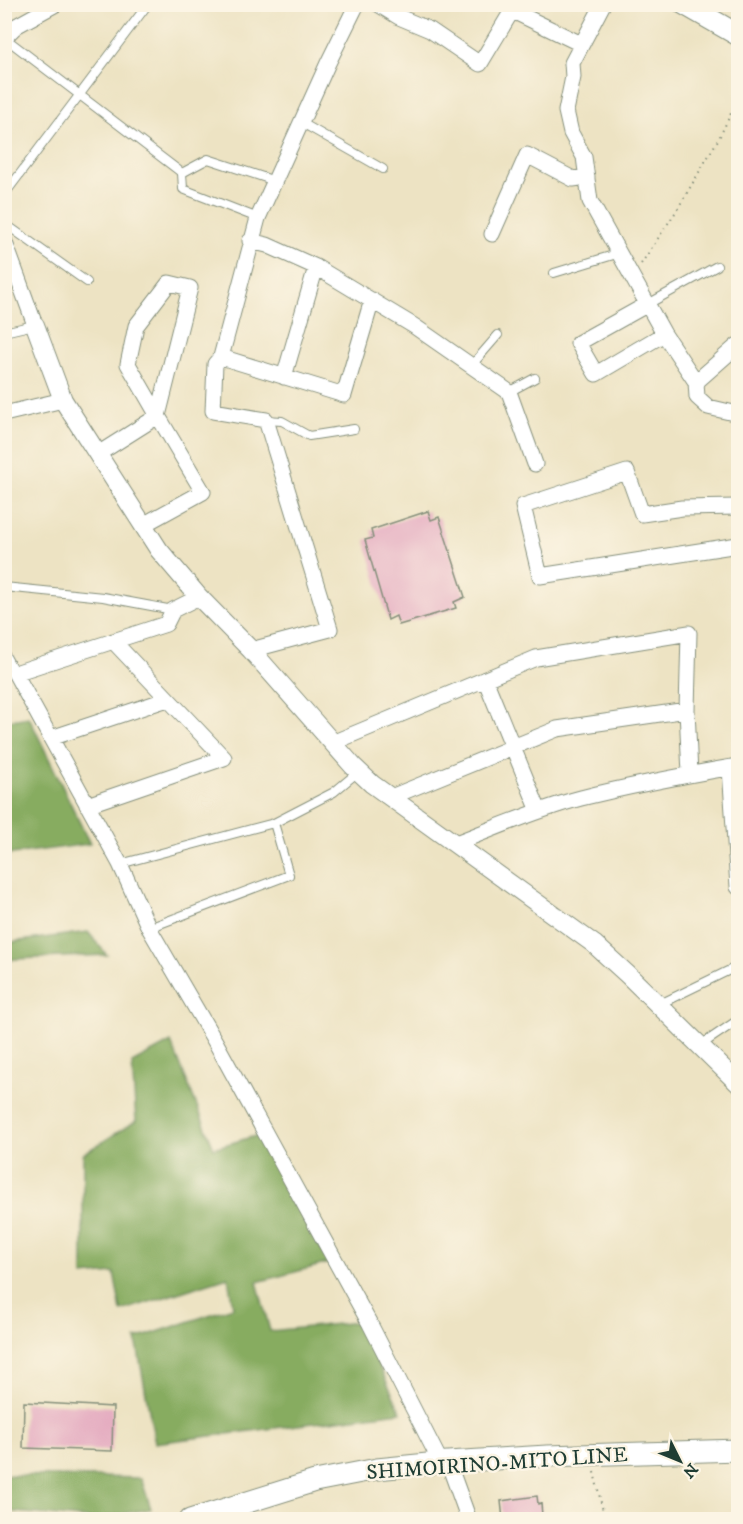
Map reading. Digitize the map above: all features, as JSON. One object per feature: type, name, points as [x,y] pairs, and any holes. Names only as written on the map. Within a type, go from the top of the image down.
[{"type":"main road","points":[[684,4],[738,34]]},
{"type":"main road","name":"SHIMOIRINO-MITO LINE","points":[[192,1519],[315,1482],[377,1469],[445,1462],[738,1450]]},
{"type":"street","points":[[4,38],[16,26],[56,4]]},
{"type":"street","points":[[250,650],[330,629],[266,420],[213,411],[215,364],[221,357],[258,218],[357,4]]},
{"type":"street","points":[[378,4],[399,17],[430,30],[480,64],[514,8],[581,44]]},
{"type":"street","points":[[603,4],[572,63],[573,76],[566,111],[571,133],[584,157],[590,201],[664,334],[696,382],[698,398],[708,407],[738,414]]},
{"type":"street","points":[[492,234],[527,155],[573,179],[587,177]]},
{"type":"street","points":[[4,240],[63,400],[159,550],[199,597],[359,771],[391,797],[594,944],[736,1078]]},
{"type":"street","points":[[250,242],[267,244],[316,267],[372,300],[509,392],[535,464]]},
{"type":"street","points":[[284,377],[316,267]]},
{"type":"street","points":[[98,454],[158,416],[190,288],[170,283],[136,326],[128,364],[158,416],[203,492],[143,525]]},
{"type":"street","points":[[221,357],[344,395],[372,300]]},
{"type":"street","points":[[648,304],[578,343],[596,374],[664,334]]},
{"type":"street","points":[[696,382],[738,345]]},
{"type":"street","points":[[4,414],[63,400]]},
{"type":"street","points":[[738,507],[682,508],[642,514],[627,471],[523,506],[540,576],[738,545]]},
{"type":"street","points":[[199,597],[173,610],[166,624],[15,673],[120,864],[149,928],[216,1043],[445,1462],[469,1520]]},
{"type":"street","points":[[332,743],[536,658],[689,633],[687,710],[690,774]]},
{"type":"street","points":[[87,805],[224,758],[113,641]]},
{"type":"street","points":[[485,679],[538,811]]},
{"type":"street","points":[[51,738],[168,699]]},
{"type":"street","points":[[391,797],[557,729],[687,710]]},
{"type":"street","points":[[456,843],[538,811],[581,798],[690,774],[734,767],[738,887]]},
{"type":"lane","points":[[4,195],[148,4]]},
{"type":"lane","points":[[4,38],[182,173],[183,189],[258,218]]},
{"type":"lane","points":[[302,123],[383,169]]},
{"type":"lane","points":[[182,173],[208,159],[275,181]]},
{"type":"lane","points":[[4,223],[87,282]]},
{"type":"lane","points":[[554,273],[620,253]]},
{"type":"lane","points":[[648,304],[717,266]]},
{"type":"lane","points":[[4,332],[35,325]]},
{"type":"lane","points":[[472,365],[498,335]]},
{"type":"lane","points":[[509,392],[535,378]]},
{"type":"lane","points":[[266,420],[282,421],[309,436],[354,429]]},
{"type":"lane","points":[[4,587],[103,597],[173,610]]},
{"type":"lane","points":[[4,653],[15,673]]},
{"type":"lane","points":[[120,864],[274,823],[334,792],[359,771]]},
{"type":"lane","points":[[149,928],[289,875],[274,823]]},
{"type":"lane","points":[[659,1005],[738,966]]},
{"type":"lane","points":[[701,1045],[738,1020]]},
{"type":"path","points":[[630,271],[641,264],[648,255],[677,210],[719,138],[738,99]]},
{"type":"path","points":[[591,1455],[605,1520]]},
{"type":"green space","points":[[29,717],[90,844],[5,855],[5,721]]},
{"type":"green space","points":[[88,932],[107,955],[5,961],[5,943]]},
{"type":"green space","points":[[171,1042],[214,1148],[259,1135],[329,1263],[257,1282],[270,1331],[358,1322],[401,1412],[155,1443],[136,1339],[233,1307],[228,1277],[121,1311],[114,1273],[83,1276],[83,1154],[136,1121],[132,1063]]},
{"type":"green space","points":[[5,1475],[141,1478],[151,1509],[91,1519],[5,1511]]},
{"type":"building","points":[[428,511],[431,520],[439,517],[465,597],[454,602],[456,608],[399,625],[396,616],[388,620],[365,540],[373,538],[371,530]]},
{"type":"building","points":[[24,1402],[113,1407],[112,1451],[23,1448]]},
{"type":"building","points":[[537,1496],[538,1504],[541,1503],[542,1516],[503,1520],[501,1501]]}]
